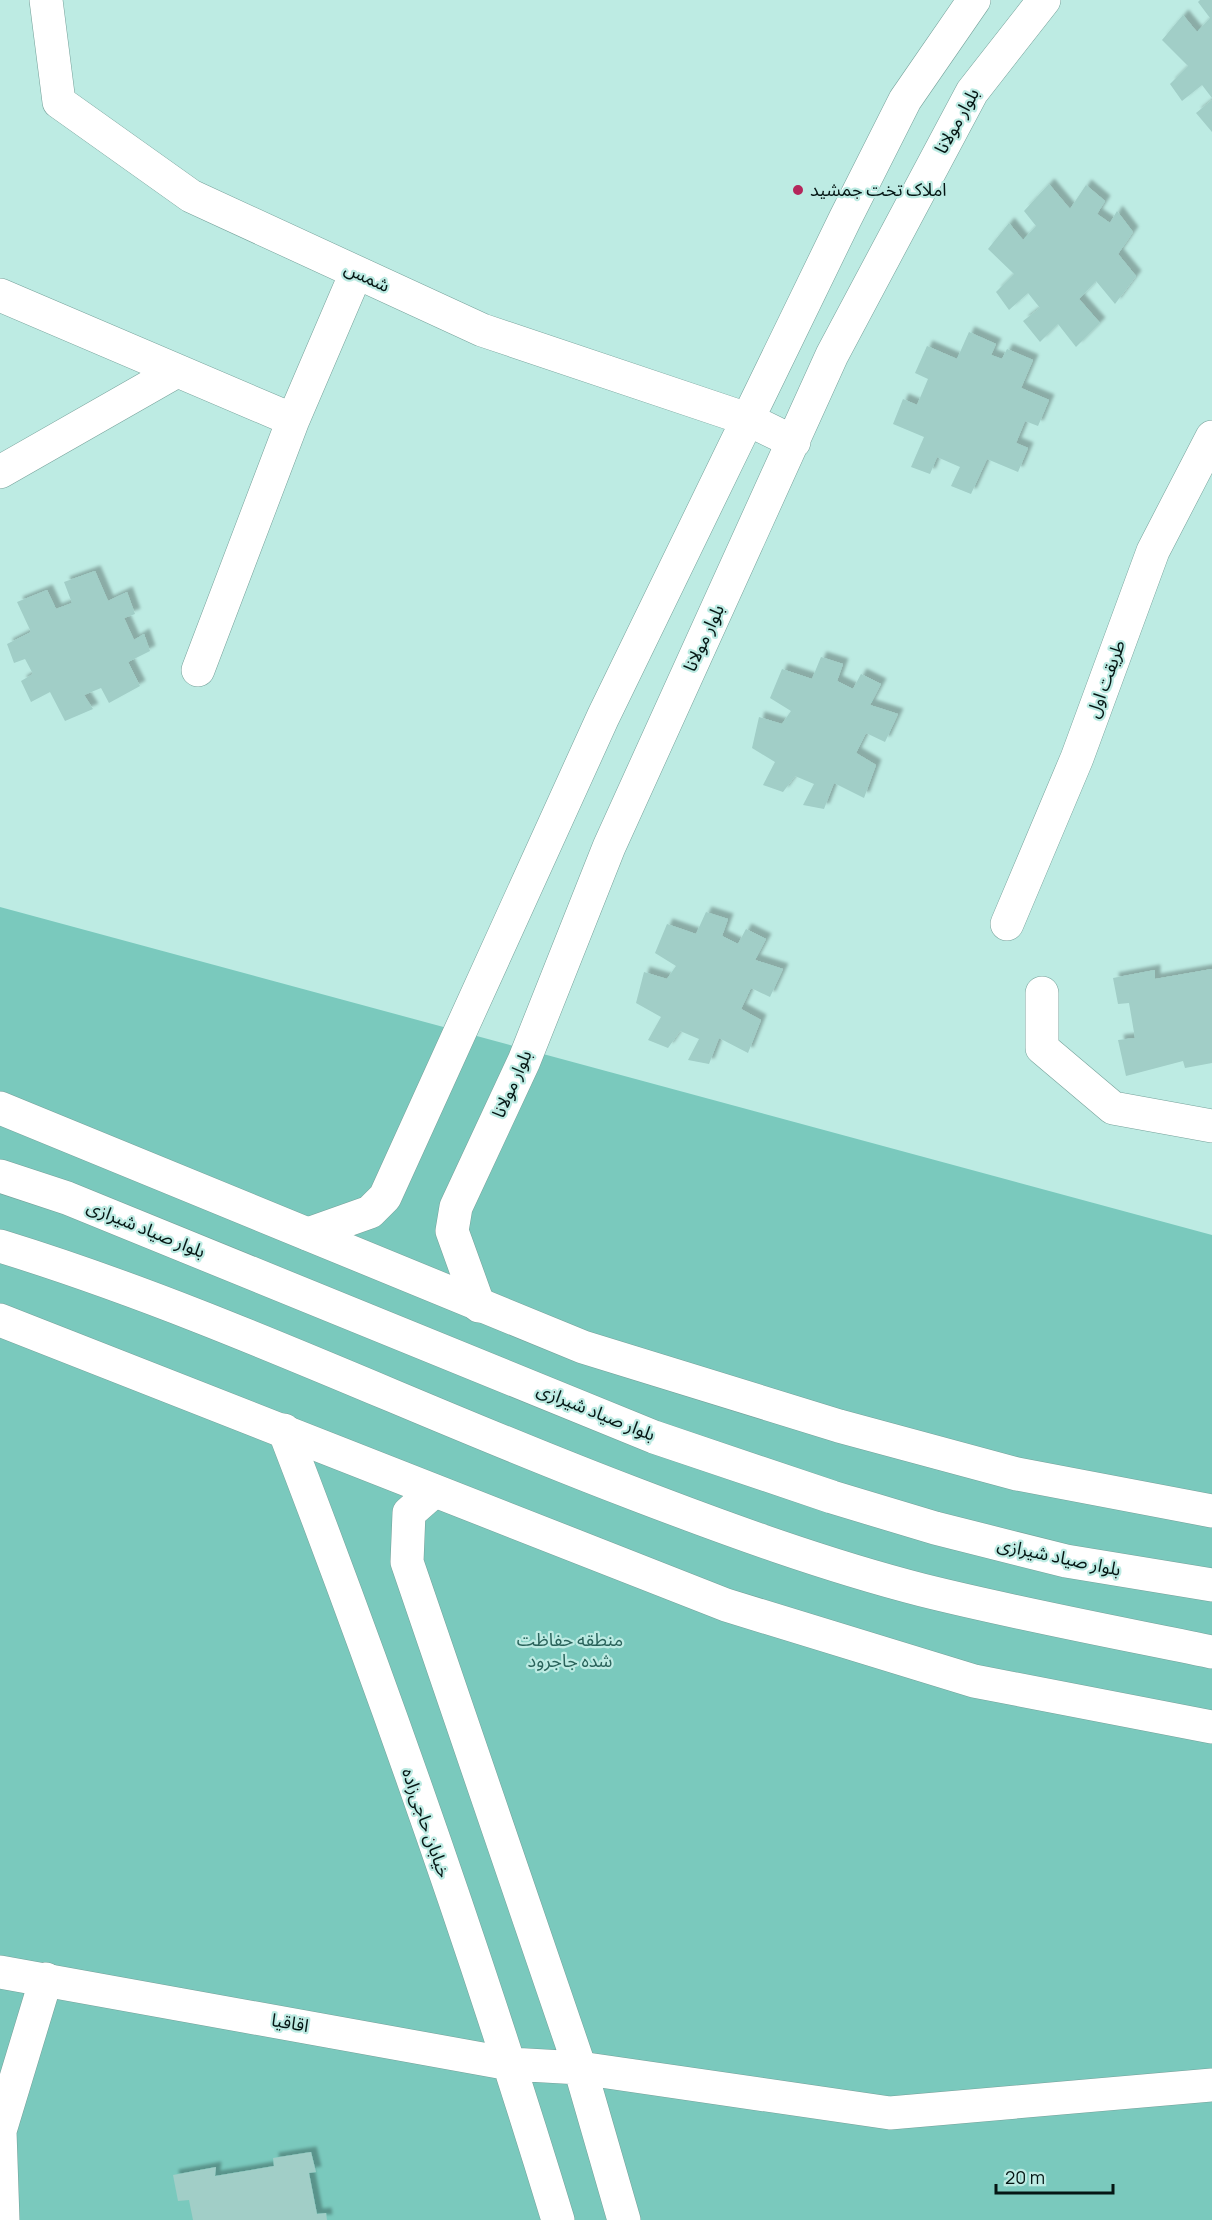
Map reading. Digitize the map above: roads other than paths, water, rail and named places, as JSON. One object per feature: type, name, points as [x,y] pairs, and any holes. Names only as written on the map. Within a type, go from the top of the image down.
[{"type":"street","name":"شمس","points":[[46,0],[59,102],[191,196],[482,330],[747,419],[794,442]]},
{"type":"street","points":[[308,1234],[370,1212],[385,1197],[603,717],[747,419],[905,100],[974,0]]},
{"type":"street","name":"بلوار مولانا","points":[[480,1306],[452,1231],[456,1207],[524,1061],[609,846],[832,355],[972,92],[1044,0]]},
{"type":"street","points":[[198,669],[293,420],[356,273]]},
{"type":"street","points":[[0,294],[293,420]]},
{"type":"street","points":[[0,472],[177,371]]},
{"type":"street","name":"طریقت اول","points":[[1007,924],[1077,758],[1153,551],[1212,437]]},
{"type":"street","points":[[1042,993],[1042,1048],[1113,1108],[1212,1126]]},
{"type":"street","points":[[0,1108],[583,1347],[839,1426],[1017,1474],[1212,1511]]},
{"type":"street","name":"بلوار صیاد شیرازی","points":[[0,1176],[89,1206],[654,1437],[799,1486],[935,1528],[1066,1561],[1212,1585]]},
{"type":"street","points":[[0,1246],[234,1329],[634,1494],[775,1544],[921,1590],[1212,1652]]},
{"type":"street","points":[[0,1320],[726,1605],[963,1677],[1212,1727]]},
{"type":"street","name":"خیابان حاجی‌زاده","points":[[284,1430],[337,1567],[510,2064],[558,2220]]},
{"type":"street","points":[[434,1491],[409,1514],[407,1562],[580,2068],[624,2220]]},
{"type":"street","name":"اقاقیا","points":[[0,1972],[510,2064],[580,2068],[890,2113],[1212,2085]]},
{"type":"street","points":[[3,2220],[0,2131],[46,1979]]},
{"type":"place","name":"املاک تخت جمشید","points":[[798,190]]},
{"type":"park label","name":"منطقه حفاظت شده جاجرود","points":[[570,1650]]}]
